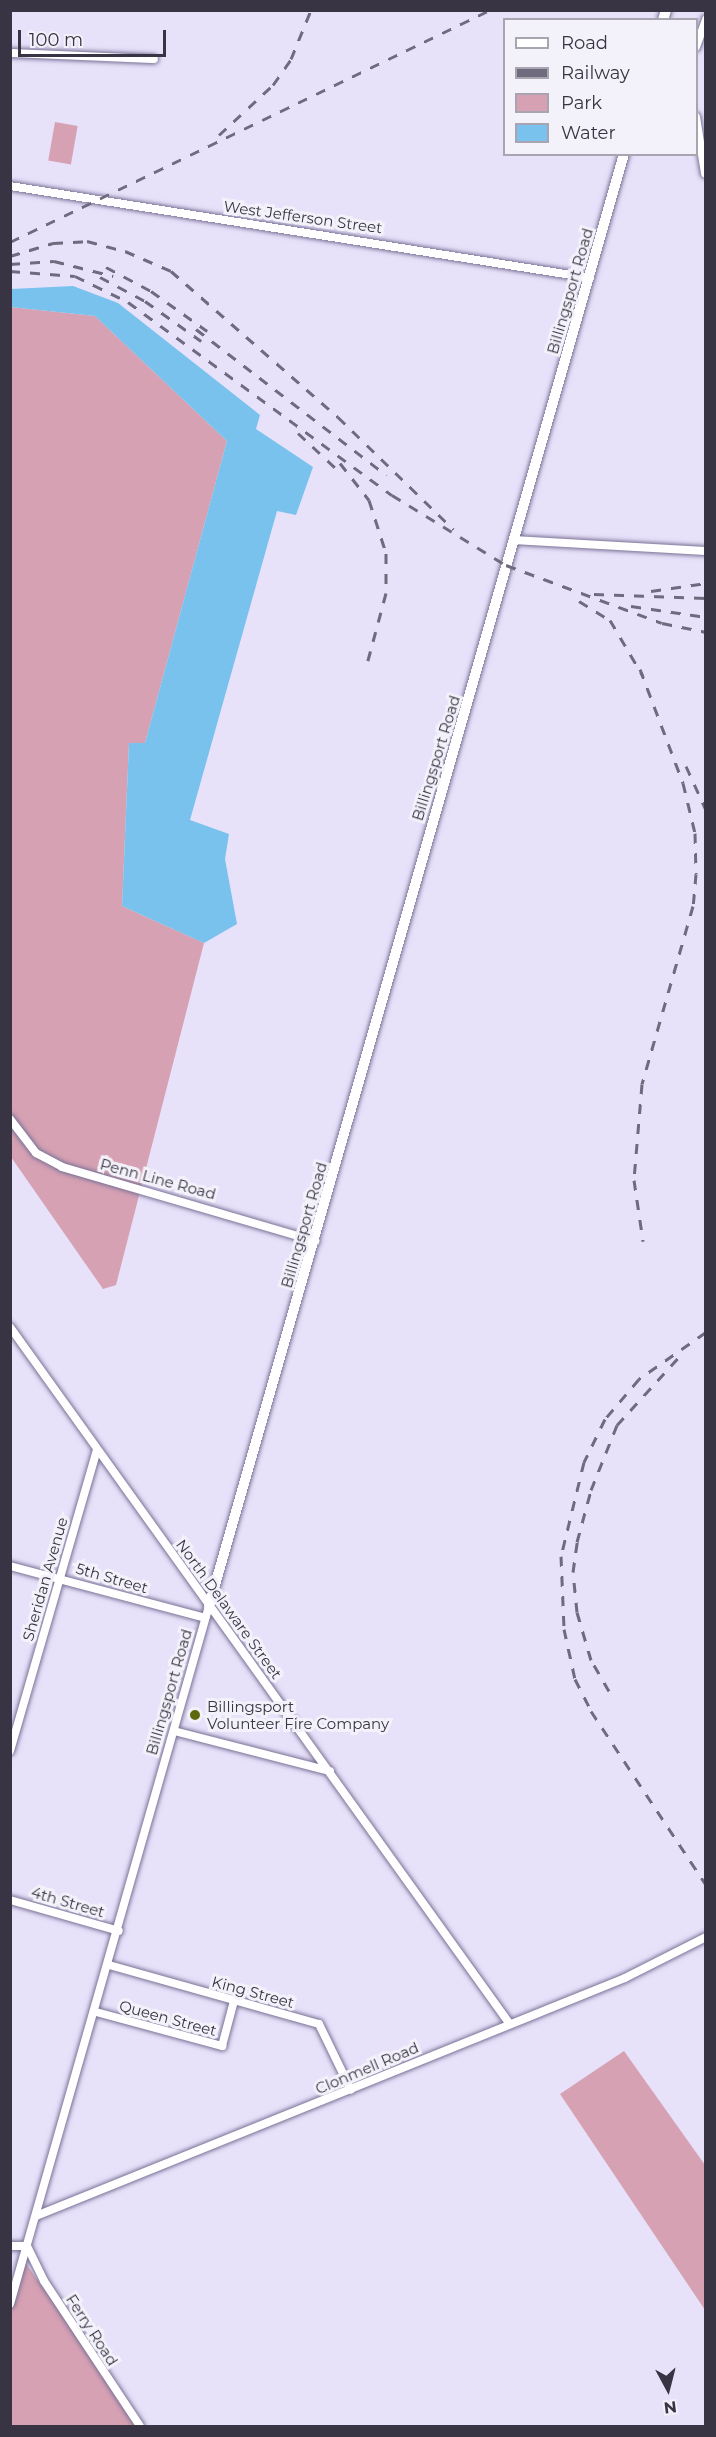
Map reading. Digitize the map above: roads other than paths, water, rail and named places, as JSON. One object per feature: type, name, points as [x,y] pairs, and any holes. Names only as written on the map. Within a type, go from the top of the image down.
[{"type":"street","points":[[698,41],[705,19]]},
{"type":"street","points":[[10,53],[154,60]]},
{"type":"street","points":[[698,130],[705,174]]},
{"type":"street","name":"Billingsport Road","points":[[10,2304],[96,2012],[205,1618],[623,156]]},
{"type":"street","name":"West Jefferson Street","points":[[10,186],[590,278]]},
{"type":"street","points":[[513,540],[702,551]]},
{"type":"street","name":"Penn Line Road","points":[[10,1119],[36,1153],[62,1167],[315,1240]]},
{"type":"street","name":"North Delaware Street","points":[[10,1327],[509,2023]]},
{"type":"street","name":"Sheridan Avenue","points":[[10,1751],[97,1449]]},
{"type":"street","name":"5th Street","points":[[10,1566],[205,1618]]},
{"type":"street","points":[[174,1731],[331,1772]]},
{"type":"street","name":"4th Street","points":[[10,1900],[119,1931]]},
{"type":"street","name":"Clonmell Road","points":[[36,2216],[351,2090],[509,2023],[626,1978],[705,1937]]},
{"type":"street","name":"King Street","points":[[109,1965],[319,2024],[351,2090]]},
{"type":"street","name":"Queen Street","points":[[96,2012],[222,2046],[234,2001]]},
{"type":"street","points":[[10,2246],[27,2246]]},
{"type":"street","name":"Ferry Road","points":[[27,2246],[44,2281],[140,2427]]},
{"type":"water","points":[[73,286],[118,303],[260,415],[256,429],[313,467],[296,515],[277,511],[190,820],[229,834],[225,859],[237,924],[204,943],[122,906],[129,743],[145,743],[227,441],[95,316],[11,307],[11,289]]},
{"type":"railway","points":[[219,135],[273,85],[291,59],[311,10]]},
{"type":"railway","points":[[10,242],[490,10]]},
{"type":"railway","points":[[10,256],[53,243],[87,241],[125,251],[171,271],[338,417],[453,529]]},
{"type":"railway","points":[[10,264],[54,261],[113,276]]},
{"type":"railway","points":[[106,267],[151,291],[207,331]]},
{"type":"railway","points":[[10,271],[75,276],[128,302],[392,495],[506,565],[662,623],[706,632]]},
{"type":"railway","points":[[100,277],[145,301],[201,341]]},
{"type":"railway","points":[[196,329],[386,475]]},
{"type":"railway","points":[[298,433],[342,474]]},
{"type":"railway","points":[[340,463],[369,500],[386,553],[386,593],[367,664]]},
{"type":"railway","points":[[651,591],[706,583]]},
{"type":"railway","points":[[594,594],[706,598]]},
{"type":"railway","points":[[579,601],[610,620],[643,676]]},
{"type":"railway","points":[[631,606],[706,617]]},
{"type":"railway","points":[[640,669],[683,783],[695,833],[696,874],[693,906],[642,1084],[634,1180],[643,1241]]},
{"type":"railway","points":[[686,766],[706,810]]},
{"type":"railway","points":[[706,1332],[639,1379],[605,1419],[584,1462],[561,1556],[564,1629],[575,1679],[591,1711],[706,1885]]},
{"type":"railway","points":[[609,1691],[591,1660],[577,1612],[573,1572],[577,1542],[591,1490],[617,1425],[678,1358]]},
{"type":"place","name":"Billingsport Volunteer Fire Company","points":[[195,1715]]}]
